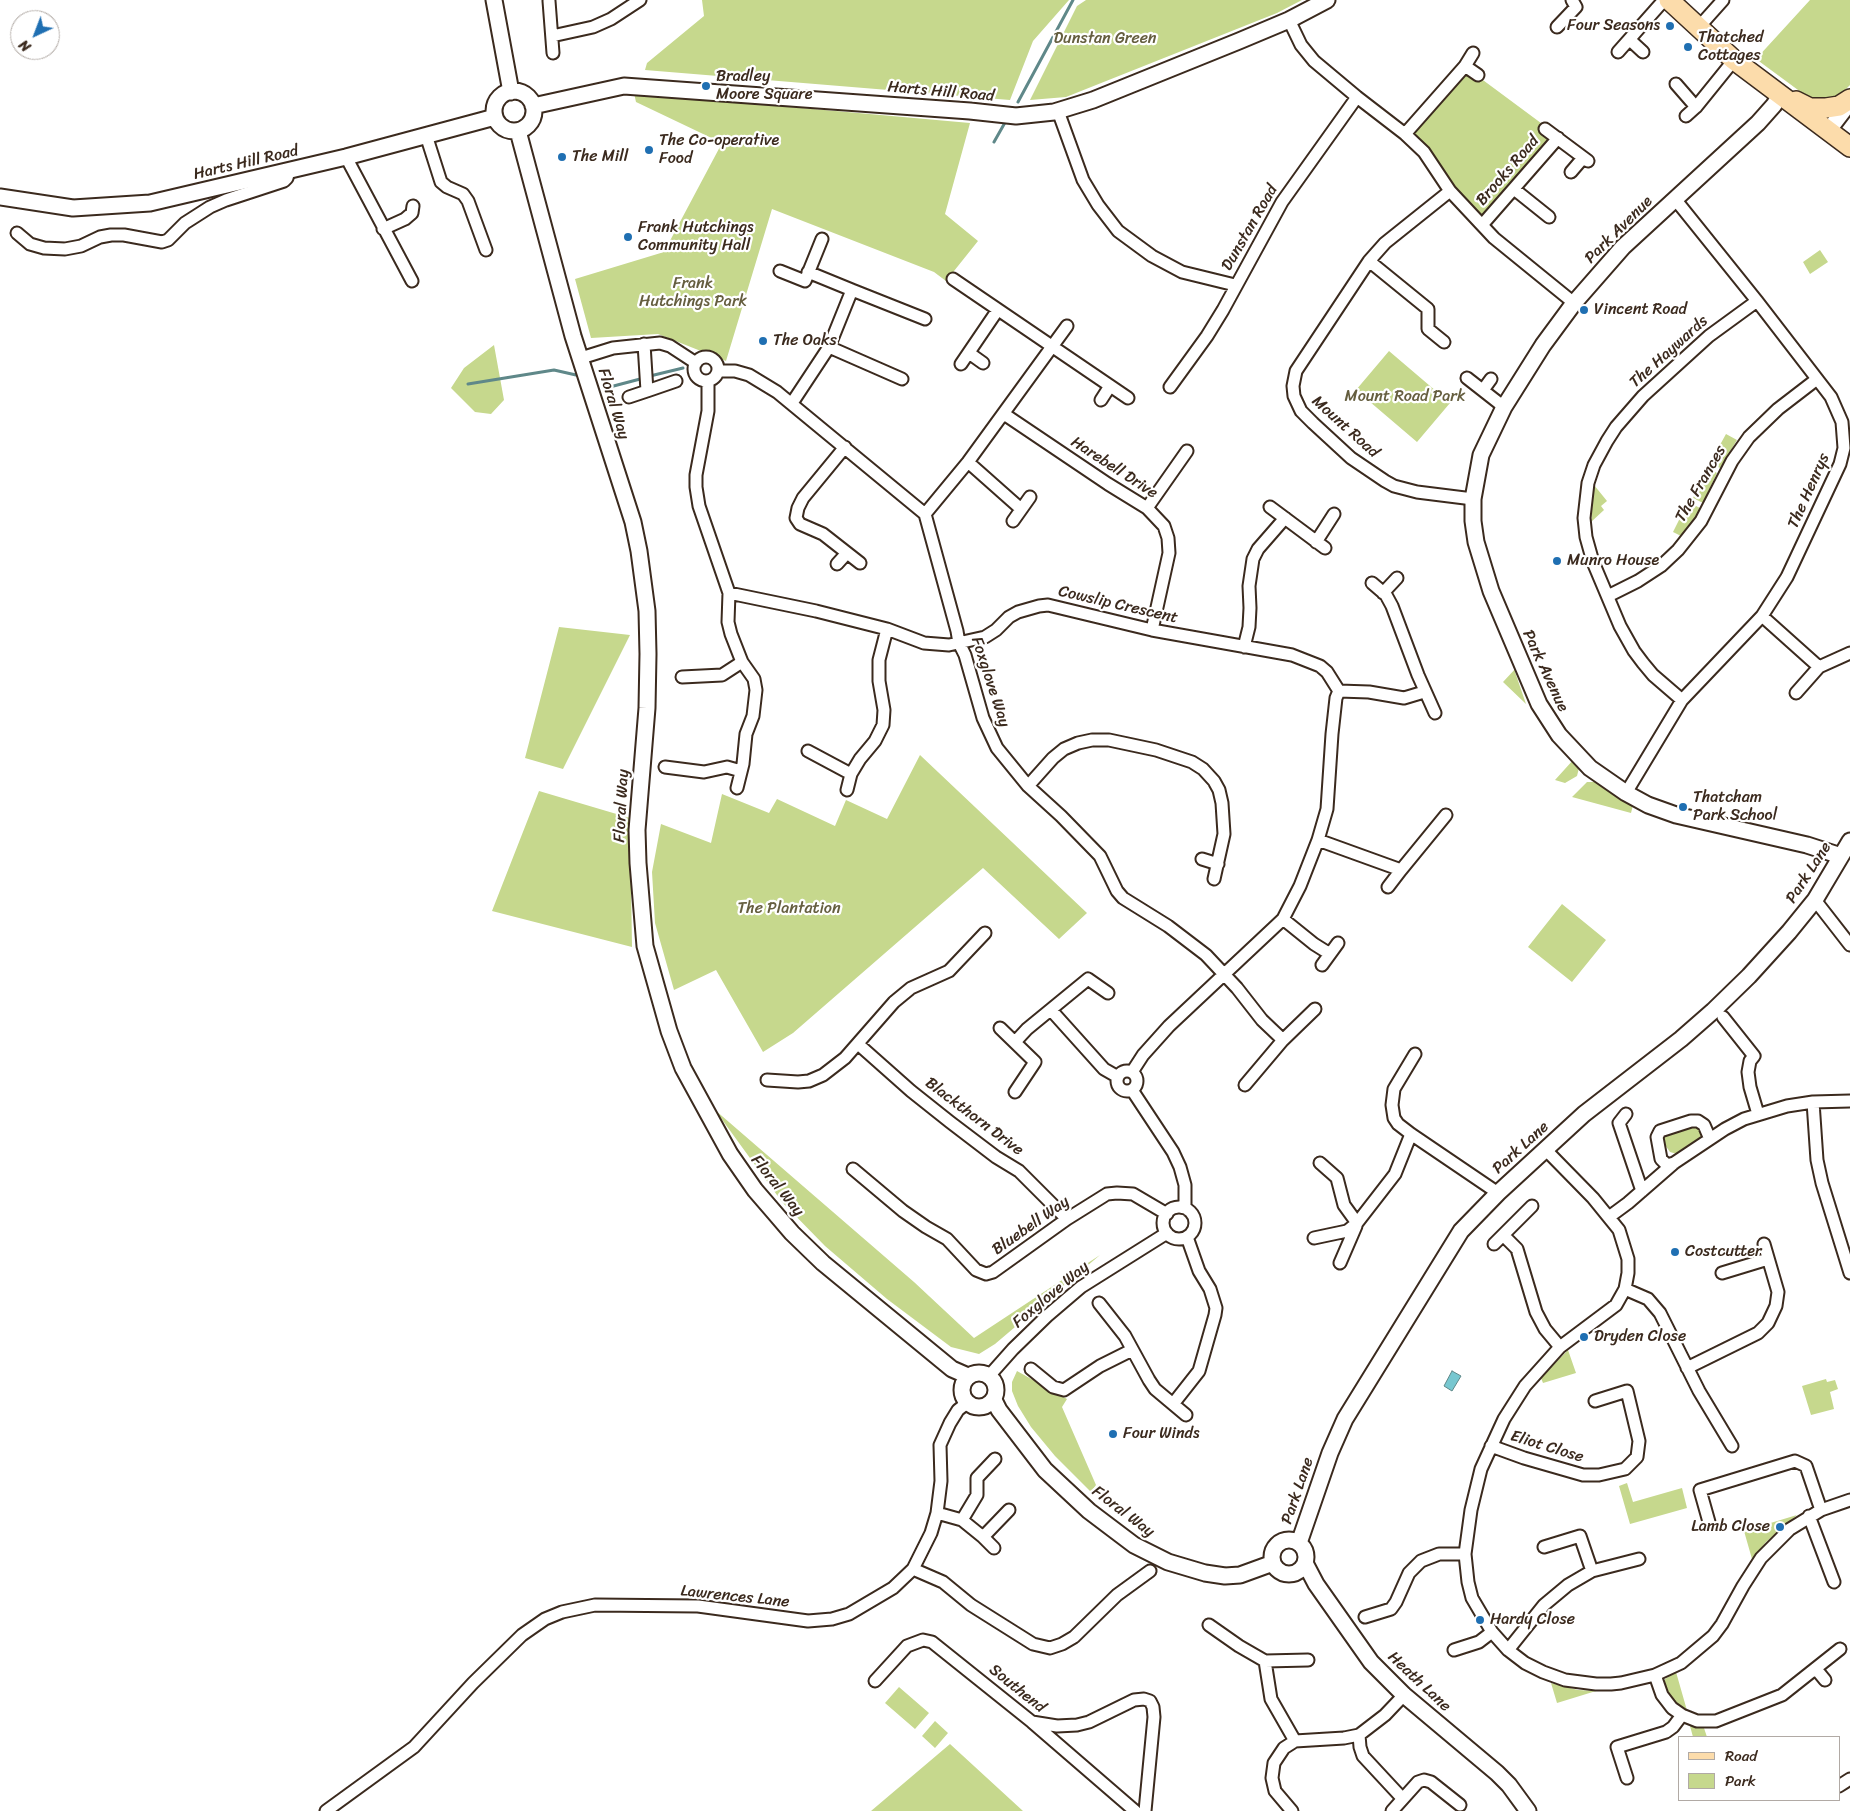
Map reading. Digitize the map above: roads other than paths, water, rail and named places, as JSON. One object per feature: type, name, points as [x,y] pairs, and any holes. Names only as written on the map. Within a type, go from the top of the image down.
[{"type":"main road","points":[[1669,0],[1734,60],[1781,97],[1850,146]]},
{"type":"main road","points":[[1781,97],[1788,97],[1810,108],[1839,106],[1850,100]]},
{"type":"street","points":[[494,0],[511,92]]},
{"type":"street","points":[[552,36],[593,27],[611,19],[640,0]]},
{"type":"street","name":"Harts Hill Road","points":[[533,106],[624,86],[970,111],[996,115],[1016,116],[1058,111],[1093,100],[1289,20],[1327,0]]},
{"type":"street","points":[[1557,27],[1576,7],[1572,0]]},
{"type":"street","points":[[1618,52],[1664,0]]},
{"type":"street","points":[[1698,28],[1723,0]]},
{"type":"street","points":[[549,1],[553,53]]},
{"type":"street","points":[[1289,20],[1307,53],[1357,97],[1406,134],[1424,152],[1450,191],[1494,238],[1574,303]]},
{"type":"street","points":[[1630,40],[1642,52]]},
{"type":"street","points":[[1406,134],[1473,53]]},
{"type":"street","points":[[1686,116],[1696,107],[1734,60]]},
{"type":"street","points":[[1464,66],[1478,75]]},
{"type":"street","points":[[1676,84],[1696,107]]},
{"type":"street","points":[[511,92],[522,93],[533,106],[532,118],[524,128],[518,131],[506,130],[501,127],[494,112],[497,101],[501,96],[511,92]]},
{"type":"street","name":"Dunstan Road","points":[[1171,380],[1207,336],[1282,202],[1357,97]]},
{"type":"street","name":"Park Avenue","points":[[1781,97],[1758,123],[1623,248],[1574,303],[1539,350],[1504,406],[1481,455],[1473,499],[1476,542],[1482,566],[1539,704],[1559,735],[1590,768],[1626,794],[1648,805],[1676,815],[1807,845],[1841,856]]},
{"type":"street","points":[[1828,131],[1850,100]]},
{"type":"street","points":[[1058,111],[1083,180],[1098,206],[1118,231],[1152,256],[1182,272],[1235,286]]},
{"type":"street","name":"Harts Hill Road","points":[[0,197],[74,208],[150,203],[346,157],[495,117]]},
{"type":"street","name":"Brooks Road","points":[[1545,129],[1585,159],[1572,172]]},
{"type":"street","name":"Floral Way","points":[[518,131],[581,358],[633,522],[639,551],[647,611],[648,654],[647,708],[637,830],[640,905],[647,956],[679,1059],[730,1154],[755,1190],[786,1226],[824,1263],[878,1309],[952,1369],[968,1376]]},
{"type":"street","points":[[426,135],[441,182],[462,194],[468,201],[486,250]]},
{"type":"street","name":"Brooks Road","points":[[1482,225],[1558,138]]},
{"type":"street","points":[[346,157],[412,281]]},
{"type":"street","points":[[17,233],[30,244],[44,248],[65,249],[81,246],[100,237],[111,235],[124,235],[162,242],[168,240],[185,223],[210,207],[284,181],[289,171]]},
{"type":"street","points":[[1514,189],[1549,217]]},
{"type":"street","name":"Mount Road","points":[[1450,191],[1385,243],[1368,261],[1296,370],[1293,386],[1296,403],[1301,411],[1347,455],[1385,481],[1394,486],[1418,492],[1473,499]]},
{"type":"street","name":"The Henrys","points":[[1626,794],[1682,700],[1762,616],[1798,557],[1840,464],[1847,444],[1840,416],[1831,398],[1757,301],[1675,199]]},
{"type":"street","points":[[383,229],[409,216],[413,206]]},
{"type":"street","points":[[780,271],[804,281],[822,239]]},
{"type":"street","points":[[1368,261],[1428,309],[1428,329],[1444,342]]},
{"type":"street","points":[[808,272],[926,319]]},
{"type":"street","points":[[952,279],[1128,398]]},
{"type":"street","points":[[792,403],[829,347],[852,290]]},
{"type":"street","name":"The Haywards","points":[[1682,700],[1653,674],[1634,651],[1620,626],[1594,562],[1585,526],[1586,494],[1594,465],[1616,427],[1656,383],[1709,336],[1757,301]]},
{"type":"street","points":[[961,364],[997,311]]},
{"type":"street","points":[[718,371],[735,371],[749,375],[777,392],[925,514],[968,462],[1067,326]]},
{"type":"street","points":[[581,358],[613,348],[660,343],[670,346],[696,363]]},
{"type":"street","points":[[644,344],[646,384]]},
{"type":"street","points":[[829,347],[902,379]]},
{"type":"street","points":[[969,353],[983,363]]},
{"type":"street","points":[[701,358],[709,358],[717,363],[718,371],[715,378],[708,382],[698,378],[694,371],[696,363],[701,358]]},
{"type":"street","points":[[1467,378],[1504,406]]},
{"type":"street","points":[[1483,390],[1491,379]]},
{"type":"street","name":"The Frances","points":[[1608,596],[1638,581],[1661,566],[1678,550],[1701,521],[1732,461],[1749,437],[1778,409],[1817,379]]},
{"type":"street","points":[[629,397],[646,384],[676,381]]},
{"type":"street","points":[[708,382],[708,411],[696,475],[696,487],[699,506],[729,593],[728,622],[734,643],[742,662],[754,678],[756,690],[753,716],[746,734],[741,771],[736,788]]},
{"type":"street","points":[[1101,400],[1110,386]]},
{"type":"street","name":"Harebell Drive","points":[[1004,414],[1147,508],[1164,526],[1170,545],[1152,630]]},
{"type":"street","points":[[846,447],[803,498],[796,518],[800,524],[824,534],[860,563]]},
{"type":"street","points":[[1147,508],[1186,451]]},
{"type":"street","points":[[968,462],[1021,509]]},
{"type":"street","points":[[1013,521],[1030,497]]},
{"type":"street","points":[[1270,507],[1321,545],[1334,514]]},
{"type":"street","name":"Foxglove Way","points":[[925,514],[959,643],[965,655],[979,705],[997,748],[1028,786],[1100,856],[1117,891],[1123,898],[1168,926],[1206,955],[1238,988],[1262,1020],[1283,1040]]},
{"type":"street","points":[[1244,647],[1249,626],[1249,586],[1253,559],[1258,549],[1285,518]]},
{"type":"street","points":[[837,564],[847,553]]},
{"type":"street","points":[[1383,593],[1398,578]]},
{"type":"street","points":[[1372,583],[1383,593],[1392,606],[1424,692],[1435,714]]},
{"type":"street","name":"Cowslip Crescent","points":[[729,593],[887,629],[924,642],[949,644],[985,637],[996,630],[1009,617],[1024,609],[1048,605],[1152,630],[1292,655],[1313,662],[1327,672],[1339,692]]},
{"type":"street","points":[[1762,616],[1819,667]]},
{"type":"street","points":[[847,790],[851,774],[860,759],[875,741],[882,725],[883,698],[878,670],[887,629]]},
{"type":"street","points":[[1796,693],[1819,667],[1850,653]]},
{"type":"street","points":[[682,677],[722,676],[742,662]]},
{"type":"street","points":[[1132,1072],[1153,1044],[1283,919],[1300,886],[1318,840],[1327,809],[1332,734],[1336,698],[1339,692],[1369,692],[1404,698],[1424,692]]},
{"type":"street","points":[[1028,786],[1053,758],[1064,749],[1092,740],[1109,740],[1156,750],[1185,759],[1203,769],[1214,780],[1219,790],[1224,834],[1214,879]]},
{"type":"street","points":[[808,751],[851,774]]},
{"type":"street","points":[[665,767],[704,772],[727,767],[741,771]]},
{"type":"street","points":[[1388,887],[1446,815]]},
{"type":"street","points":[[1318,840],[1401,870]]},
{"type":"street","name":"Park Lane","points":[[1299,1544],[1330,1454],[1345,1419],[1461,1231],[1498,1193],[1602,1099],[1681,1038],[1713,1011],[1749,976],[1815,900],[1850,841]]},
{"type":"street","points":[[1202,859],[1218,864]]},
{"type":"street","points":[[1815,900],[1850,944]]},
{"type":"street","points":[[1283,919],[1314,944],[1330,954]]},
{"type":"street","points":[[767,1080],[798,1082],[809,1081],[823,1075],[845,1058],[894,1002],[912,988],[949,972],[985,933]]},
{"type":"street","points":[[1322,965],[1338,943]]},
{"type":"street","points":[[1015,1042],[1027,1029],[1088,979],[1108,993]]},
{"type":"street","points":[[1245,1085],[1283,1040],[1315,1009]]},
{"type":"street","points":[[1051,1010],[1104,1069],[1118,1077]]},
{"type":"street","points":[[1723,1017],[1754,1056],[1750,1061],[1748,1072],[1750,1087],[1758,1114]]},
{"type":"street","points":[[1000,1028],[1035,1062],[1015,1092]]},
{"type":"street","name":"Blackthorn Drive","points":[[858,1044],[911,1091],[950,1122],[996,1157],[1019,1171],[1067,1219]]},
{"type":"street","points":[[1415,1054],[1396,1084],[1392,1101],[1394,1118],[1398,1124],[1411,1134],[1498,1193]]},
{"type":"street","points":[[1132,1072],[1123,1072],[1118,1077],[1117,1082],[1120,1088],[1126,1091],[1132,1090]]},
{"type":"street","points":[[1132,1072],[1137,1081],[1132,1090]]},
{"type":"street","points":[[1132,1090],[1180,1167],[1185,1185],[1185,1208]]},
{"type":"street","points":[[1609,1217],[1674,1163],[1744,1119],[1788,1106],[1813,1102],[1850,1101]]},
{"type":"street","points":[[1813,1102],[1817,1160],[1822,1183],[1850,1274]]},
{"type":"street","points":[[1626,1114],[1619,1123],[1642,1191]]},
{"type":"street","points":[[1674,1163],[1667,1165],[1661,1159],[1657,1137],[1660,1132],[1691,1121],[1698,1121],[1704,1125],[1710,1139]]},
{"type":"street","points":[[1314,1238],[1347,1231],[1357,1222],[1395,1174],[1411,1134]]},
{"type":"street","points":[[1546,1150],[1578,1182],[1619,1230],[1628,1259],[1628,1273],[1625,1289],[1612,1308],[1580,1330],[1560,1347],[1536,1373],[1513,1403],[1481,1469],[1471,1510],[1465,1554],[1472,1598],[1492,1632],[1508,1650],[1525,1663],[1565,1680],[1582,1683],[1621,1683],[1655,1675],[1681,1662],[1713,1636],[1761,1558],[1790,1529],[1821,1510],[1850,1500]]},
{"type":"street","points":[[1320,1162],[1337,1178],[1344,1205],[1357,1222]]},
{"type":"street","name":"Bluebell Way","points":[[853,1168],[903,1211],[947,1239],[970,1265],[980,1273],[986,1274],[993,1272],[1067,1219],[1107,1194],[1126,1192],[1141,1197],[1167,1214]]},
{"type":"street","points":[[1494,1244],[1532,1206]]},
{"type":"street","points":[[1175,1208],[1185,1208],[1190,1212],[1195,1222],[1194,1228],[1186,1237],[1176,1239],[1167,1233],[1164,1221],[1167,1214],[1175,1208]]},
{"type":"street","points":[[1340,1264],[1357,1222]]},
{"type":"street","name":"Foxglove Way","points":[[989,1376],[1040,1322],[1081,1287],[1167,1233]]},
{"type":"street","points":[[1503,1235],[1517,1248],[1514,1262],[1544,1329],[1560,1347]]},
{"type":"street","points":[[1173,1404],[1199,1371],[1216,1308],[1210,1289],[1199,1271],[1186,1237]]},
{"type":"street","points":[[1687,1368],[1758,1333],[1764,1328],[1773,1314],[1778,1296],[1764,1244]]},
{"type":"street","points":[[1722,1273],[1768,1259]]},
{"type":"street","points":[[1625,1289],[1648,1299],[1660,1313],[1699,1391],[1732,1446]]},
{"type":"street","points":[[1099,1303],[1122,1331],[1155,1389],[1186,1415]]},
{"type":"street","points":[[1031,1369],[1053,1387],[1064,1390],[1100,1366],[1132,1350]]},
{"type":"street","points":[[979,1373],[989,1376],[996,1384],[996,1395],[990,1404],[981,1407],[971,1406],[967,1403],[962,1386],[968,1376],[979,1373]]},
{"type":"street","name":"Eliot Close","points":[[1491,1446],[1524,1458],[1583,1475],[1622,1476],[1637,1457],[1639,1446],[1639,1436],[1627,1391],[1595,1401]]},
{"type":"street","name":"Floral Way","points":[[994,1400],[999,1410],[1045,1470],[1089,1512],[1134,1545],[1163,1560],[1204,1574],[1240,1575],[1273,1563]]},
{"type":"street","name":"Lawrences Lane","points":[[326,1811],[414,1746],[522,1635],[545,1619],[562,1612],[595,1605],[698,1606],[808,1622],[832,1619],[849,1614],[893,1588],[913,1569],[931,1533],[938,1513],[941,1481],[940,1445],[958,1410],[967,1403]]},
{"type":"street","points":[[1721,1428],[1731,1421]]},
{"type":"street","points":[[962,1520],[977,1495],[977,1478],[995,1459]]},
{"type":"street","points":[[1709,1522],[1700,1490],[1795,1461],[1806,1466],[1821,1510]]},
{"type":"street","points":[[983,1537],[1009,1510]]},
{"type":"street","points":[[938,1513],[962,1520],[994,1548]]},
{"type":"street","points":[[1809,1516],[1834,1582]]},
{"type":"street","points":[[1544,1547],[1580,1536],[1592,1571]]},
{"type":"street","points":[[1289,1540],[1299,1544],[1305,1552],[1305,1563],[1299,1571],[1289,1574],[1279,1571],[1273,1563],[1272,1552],[1279,1544],[1289,1540]]},
{"type":"street","points":[[1365,1617],[1392,1609],[1409,1573],[1411,1562],[1421,1562],[1439,1554],[1465,1554]]},
{"type":"street","points":[[1508,1650],[1544,1605],[1568,1585],[1592,1571],[1618,1570],[1639,1559]]},
{"type":"street","name":"Heath Lane","points":[[1305,1563],[1316,1584],[1371,1662],[1404,1695],[1497,1773],[1528,1811]]},
{"type":"street","points":[[913,1569],[943,1582],[971,1605],[1033,1644],[1050,1648],[1074,1638],[1117,1595],[1150,1571]]},
{"type":"street","points":[[1209,1625],[1239,1646],[1266,1661],[1308,1660]]},
{"type":"street","points":[[1454,1650],[1479,1642],[1492,1632]]},
{"type":"street","name":"Southend","points":[[875,1681],[907,1646],[918,1641],[927,1640],[937,1645],[1032,1722],[1135,1811]]},
{"type":"street","points":[[1655,1675],[1666,1702],[1682,1715],[1702,1722],[1720,1720],[1782,1695],[1840,1649]]},
{"type":"street","points":[[1266,1661],[1270,1699],[1295,1741]]},
{"type":"street","points":[[1816,1669],[1825,1680]]},
{"type":"street","points":[[1292,1811],[1275,1791],[1272,1773],[1279,1755],[1287,1745],[1295,1741],[1344,1738],[1359,1735],[1385,1715],[1404,1695]]},
{"type":"street","points":[[1032,1722],[1070,1726],[1088,1722],[1134,1700],[1144,1698],[1150,1701],[1154,1716],[1144,1811]]},
{"type":"street","points":[[1627,1778],[1617,1747],[1666,1732],[1682,1715]]},
{"type":"street","points":[[1359,1735],[1360,1747],[1365,1760],[1402,1798]]},
{"type":"street","points":[[1392,1811],[1418,1782],[1424,1780],[1432,1782],[1460,1805]]},
{"type":"water","points":[[1452,1371],[1461,1376],[1452,1391],[1444,1386]]},
{"type":"waterway","points":[[1018,102],[1073,0]]},
{"type":"waterway","points":[[994,142],[1007,119]]},
{"type":"waterway","points":[[650,376],[683,368]]},
{"type":"waterway","points":[[468,384],[554,370],[576,375]]},
{"type":"waterway","points":[[606,388],[644,378]]},
{"type":"place","name":"Four Seasons","points":[[1670,26]]},
{"type":"place","name":"Thatched Cottages","points":[[1688,47]]},
{"type":"place","name":"Bradley Moore Square","points":[[706,86]]},
{"type":"place","name":"The Co-operative Food","points":[[649,150]]},
{"type":"place","name":"The Mill","points":[[562,157]]},
{"type":"place","name":"Frank Hutchings Community Hall","points":[[628,237]]},
{"type":"place","name":"Vincent Road","points":[[1584,310]]},
{"type":"place","name":"The Oaks","points":[[763,341]]},
{"type":"place","name":"Munro House","points":[[1557,561]]},
{"type":"place","name":"Thatcham Park School","points":[[1683,807]]},
{"type":"place","name":"Costcutter","points":[[1675,1252]]},
{"type":"place","name":"Dryden Close","points":[[1584,1337]]},
{"type":"place","name":"Four Winds","points":[[1113,1434]]},
{"type":"place","name":"Lamb Close","points":[[1780,1527]]},
{"type":"place","name":"Hardy Close","points":[[1480,1620]]},
{"type":"park label","name":"Dunstan Green","points":[[1105,39]]},
{"type":"park label","name":"Frank Hutchings Park","points":[[693,293]]},
{"type":"park label","name":"Mount Road Park","points":[[1405,397]]},
{"type":"park label","name":"The Plantation","points":[[789,909]]}]
